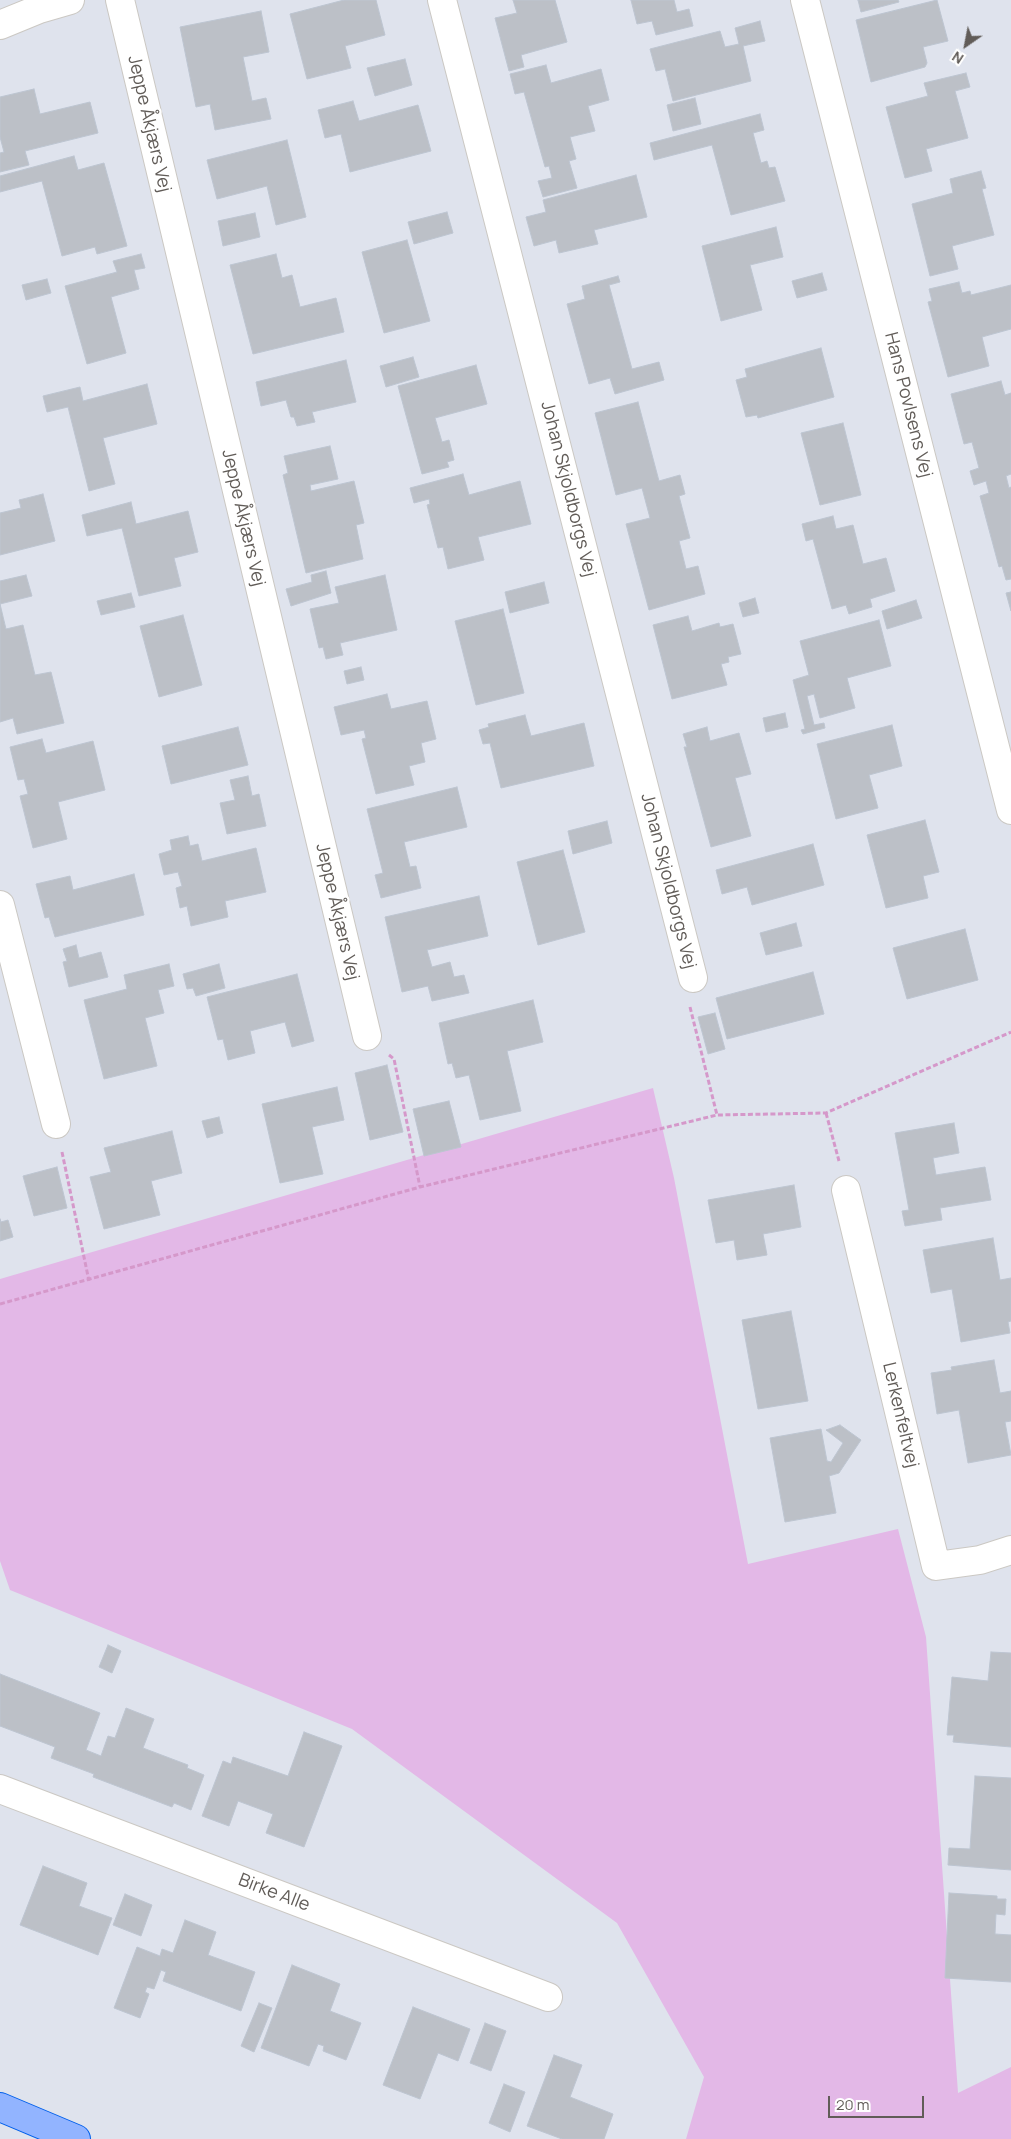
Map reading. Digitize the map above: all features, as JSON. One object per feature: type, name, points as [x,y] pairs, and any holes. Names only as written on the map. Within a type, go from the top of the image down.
[{"type":"highway","points":[[0,2107],[76,2139]]},
{"type":"street","points":[[0,25],[39,9],[70,0]]},
{"type":"street","name":"Jeppe Åkjærs Vej","points":[[120,0],[366,1036]]},
{"type":"street","name":"Johan Skjoldborgs Vej","points":[[442,0],[693,978]]},
{"type":"street","name":"Hans Povlsens Vej","points":[[805,0],[1011,810]]},
{"type":"street","points":[[0,905],[56,1124]]},
{"type":"street","name":"Lerkenfeltvej","points":[[846,1190],[936,1566],[980,1560],[1011,1550]]},
{"type":"street","name":"Birke Alle","points":[[0,1788],[548,1997]]},
{"type":"path","points":[[693,978],[686,993],[717,1115]]},
{"type":"path","points":[[0,1304],[89,1281],[420,1187],[717,1115],[826,1113],[1011,1032]]},
{"type":"path","points":[[366,1036],[394,1059],[420,1187]]},
{"type":"path","points":[[826,1113],[846,1190]]},
{"type":"path","points":[[56,1124],[89,1281]]},
{"type":"shaded area","points":[[653,1088],[674,1178],[748,1564],[898,1529],[926,1637],[958,2093],[1011,2067],[1011,2139],[686,2139],[704,2077],[617,1923],[352,1729],[10,1590],[0,1561],[0,1279]]},
{"type":"building","points":[[344,0],[376,0],[385,35],[345,46],[351,68],[307,79],[290,14]]},
{"type":"building","points":[[513,0],[555,0],[567,42],[521,55],[524,67],[509,71],[495,18],[517,13]]},
{"type":"building","points":[[631,0],[674,0],[677,12],[689,9],[693,26],[656,35],[652,21],[637,24]]},
{"type":"building","points":[[858,0],[898,0],[899,2],[861,12]]},
{"type":"building","points":[[937,0],[948,41],[923,47],[927,63],[925,67],[871,82],[856,20]]},
{"type":"building","points":[[261,11],[269,52],[243,57],[252,101],[266,98],[271,119],[215,130],[210,104],[196,107],[180,27]]},
{"type":"building","points":[[760,21],[765,41],[743,46],[751,81],[673,101],[665,69],[656,71],[650,49],[720,31],[725,47],[739,44],[735,28]]},
{"type":"building","points":[[405,59],[412,85],[375,96],[367,68]]},
{"type":"building","points":[[546,65],[551,83],[601,69],[609,100],[588,106],[595,131],[570,137],[576,159],[569,161],[577,188],[543,197],[538,181],[552,178],[549,166],[545,167],[524,92],[515,94],[510,74]]},
{"type":"building","points":[[966,73],[970,87],[955,91],[968,138],[926,149],[932,171],[905,178],[886,107],[928,96],[924,83]]},
{"type":"building","points":[[34,89],[40,114],[90,102],[98,133],[25,151],[29,165],[0,172],[0,153],[4,152],[0,137],[0,97]]},
{"type":"building","points":[[695,98],[701,124],[673,131],[667,105]]},
{"type":"building","points":[[353,101],[359,121],[418,105],[431,151],[350,172],[341,134],[325,138],[318,110]]},
{"type":"building","points":[[760,114],[764,130],[753,133],[761,163],[767,161],[769,168],[775,167],[785,201],[731,215],[712,145],[654,160],[650,143]]},
{"type":"building","points":[[287,140],[306,217],[276,225],[267,186],[217,199],[207,160]]},
{"type":"building","points":[[74,156],[78,170],[104,163],[127,246],[97,254],[95,247],[62,256],[42,181],[0,192],[0,176]]},
{"type":"building","points":[[981,171],[986,188],[982,189],[994,235],[952,246],[958,269],[930,276],[912,204],[953,193],[950,179]]},
{"type":"building","points":[[636,175],[647,217],[594,230],[598,244],[559,253],[556,240],[534,246],[526,217],[546,212],[543,200]]},
{"type":"building","points":[[447,212],[453,233],[414,244],[408,222]]},
{"type":"building","points":[[255,213],[260,237],[223,246],[218,221]]},
{"type":"building","points":[[776,227],[783,257],[750,265],[762,310],[721,321],[702,246]]},
{"type":"building","points":[[407,240],[430,321],[384,333],[362,252]]},
{"type":"building","points":[[141,254],[145,268],[134,270],[139,289],[111,297],[126,353],[87,364],[65,286],[117,272],[113,261]]},
{"type":"building","points":[[276,254],[282,278],[292,275],[300,307],[336,298],[344,332],[253,354],[230,265]]},
{"type":"building","points":[[822,273],[827,290],[797,298],[792,281]]},
{"type":"building","points":[[618,276],[620,282],[609,285],[632,369],[659,362],[664,380],[615,394],[610,378],[589,384],[567,304],[585,299],[582,286]]},
{"type":"building","points":[[47,279],[51,293],[26,300],[22,285]]},
{"type":"building","points":[[959,282],[962,293],[970,291],[971,295],[1011,285],[1011,329],[982,337],[989,366],[948,377],[928,302],[932,301],[929,289]]},
{"type":"building","points":[[821,348],[834,397],[758,418],[757,415],[746,417],[736,380],[747,377],[745,369]]},
{"type":"building","points":[[413,357],[419,377],[386,387],[380,366]]},
{"type":"building","points":[[346,360],[356,402],[312,412],[315,422],[297,426],[294,417],[291,417],[286,400],[261,406],[256,382]]},
{"type":"building","points":[[476,365],[487,404],[435,418],[442,442],[449,440],[454,460],[447,462],[449,467],[422,474],[398,386]]},
{"type":"building","points":[[1001,381],[1005,395],[1011,393],[1011,474],[1006,476],[1009,488],[1011,487],[1011,579],[1006,580],[1002,566],[999,567],[980,496],[989,493],[986,481],[974,485],[970,471],[979,468],[972,442],[964,444],[951,394]]},
{"type":"building","points":[[147,384],[157,424],[103,438],[115,484],[89,491],[68,407],[47,412],[43,396],[80,387],[83,401]]},
{"type":"building","points":[[638,402],[659,481],[680,475],[685,494],[679,496],[690,538],[679,541],[686,569],[698,566],[705,594],[649,610],[626,524],[650,518],[642,488],[616,495],[595,413]]},
{"type":"building","points":[[843,423],[861,495],[820,505],[801,433]]},
{"type":"building","points":[[330,446],[338,479],[310,485],[311,491],[354,481],[364,523],[356,525],[363,559],[306,573],[283,475],[288,473],[284,456]]},
{"type":"building","points":[[463,474],[469,495],[520,481],[531,524],[478,537],[484,560],[448,569],[443,547],[438,548],[427,505],[430,504],[429,499],[414,503],[410,488]]},
{"type":"building","points":[[43,494],[55,541],[0,555],[0,513],[21,508],[19,500]]},
{"type":"building","points":[[131,502],[136,524],[188,511],[198,552],[174,558],[181,586],[139,596],[122,528],[87,536],[82,515]]},
{"type":"building","points":[[833,516],[836,529],[853,525],[863,564],[886,558],[895,591],[870,599],[872,607],[849,614],[846,605],[832,609],[813,539],[806,541],[802,524]]},
{"type":"building","points":[[326,571],[331,593],[291,606],[286,589],[312,582],[311,575]]},
{"type":"building","points":[[26,575],[32,596],[0,604],[0,581]]},
{"type":"building","points":[[385,575],[397,630],[340,643],[343,655],[326,659],[323,647],[319,648],[310,609],[339,603],[335,587]]},
{"type":"building","points":[[544,582],[549,603],[510,613],[505,592]]},
{"type":"building","points":[[1011,592],[1011,611],[1006,593]]},
{"type":"building","points":[[131,593],[135,607],[101,615],[97,601]]},
{"type":"building","points":[[755,598],[759,613],[743,617],[739,603]]},
{"type":"building","points":[[916,600],[922,618],[887,629],[882,611]]},
{"type":"building","points":[[0,604],[6,629],[23,625],[35,675],[51,672],[64,723],[17,734],[13,718],[0,722]]},
{"type":"building","points":[[503,609],[524,693],[476,705],[455,621]]},
{"type":"building","points":[[183,615],[202,685],[159,697],[140,626]]},
{"type":"building","points":[[688,616],[692,631],[719,623],[720,627],[733,624],[741,654],[728,657],[729,662],[721,664],[727,685],[672,699],[653,625]]},
{"type":"building","points":[[879,620],[891,666],[847,678],[855,708],[820,718],[814,694],[807,696],[814,725],[824,723],[825,728],[803,734],[801,730],[805,729],[793,680],[809,675],[800,641]]},
{"type":"building","points":[[361,667],[364,680],[347,684],[344,671]]},
{"type":"building","points":[[387,694],[391,709],[427,701],[436,739],[421,743],[425,762],[409,766],[414,785],[376,794],[362,739],[366,738],[364,730],[341,735],[334,707]]},
{"type":"building","points":[[785,713],[788,727],[766,732],[763,718]]},
{"type":"building","points":[[525,715],[531,736],[584,723],[594,766],[501,788],[490,743],[483,744],[479,730],[489,727],[488,724]]},
{"type":"building","points":[[892,725],[902,766],[869,775],[878,808],[836,819],[817,744]]},
{"type":"building","points":[[238,727],[248,765],[171,784],[162,746]]},
{"type":"building","points":[[707,727],[710,741],[739,733],[751,774],[735,778],[751,836],[711,847],[684,747],[687,747],[683,734]]},
{"type":"building","points":[[42,739],[46,753],[93,741],[105,790],[58,802],[67,839],[33,848],[20,796],[28,794],[24,779],[18,780],[10,747]]},
{"type":"building","points":[[248,776],[252,796],[259,794],[266,826],[227,834],[220,803],[235,800],[230,780]]},
{"type":"building","points":[[457,787],[467,827],[404,842],[410,867],[416,866],[421,888],[381,898],[375,875],[383,873],[367,809]]},
{"type":"building","points":[[925,820],[939,872],[923,876],[928,898],[886,908],[867,835]]},
{"type":"building","points":[[607,821],[612,843],[573,854],[568,831]]},
{"type":"building","points":[[188,836],[190,846],[198,844],[202,861],[256,848],[266,892],[225,901],[228,917],[191,926],[187,906],[180,908],[176,888],[182,886],[178,872],[164,875],[159,854],[172,850],[170,840]]},
{"type":"building","points":[[813,844],[824,885],[752,905],[747,887],[722,894],[716,870]]},
{"type":"building","points":[[563,850],[585,932],[538,945],[517,862]]},
{"type":"building","points":[[134,874],[144,915],[55,937],[49,917],[45,918],[36,884],[70,876],[73,890]]},
{"type":"building","points":[[479,896],[488,936],[427,950],[432,967],[450,962],[454,977],[464,975],[469,993],[432,1001],[428,986],[402,992],[385,917]]},
{"type":"building","points":[[796,923],[802,946],[766,955],[760,933]]},
{"type":"building","points":[[965,929],[978,980],[907,999],[893,948]]},
{"type":"building","points":[[76,945],[79,958],[101,952],[108,977],[69,987],[63,962],[67,961],[63,949]]},
{"type":"building","points":[[169,964],[174,986],[158,990],[164,1013],[145,1018],[157,1066],[104,1079],[84,1000],[127,989],[124,975]]},
{"type":"building","points":[[219,964],[225,988],[196,996],[193,988],[187,989],[183,974]]},
{"type":"building","points":[[813,972],[824,1014],[727,1039],[716,998]]},
{"type":"building","points":[[297,974],[314,1041],[292,1047],[285,1022],[250,1031],[255,1053],[228,1060],[223,1039],[218,1040],[207,997]]},
{"type":"building","points":[[533,1000],[543,1042],[507,1051],[521,1111],[480,1120],[469,1075],[456,1078],[452,1063],[448,1064],[439,1023]]},
{"type":"building","points":[[715,1013],[725,1049],[708,1054],[698,1017]]},
{"type":"building","points":[[387,1065],[403,1132],[370,1140],[355,1073]]},
{"type":"building","points":[[337,1087],[344,1120],[312,1127],[323,1174],[280,1183],[262,1104]]},
{"type":"building","points":[[449,1101],[461,1147],[424,1156],[413,1109]]},
{"type":"building","points":[[219,1117],[223,1133],[207,1138],[202,1121]]},
{"type":"building","points":[[954,1123],[959,1153],[933,1158],[936,1175],[985,1167],[991,1200],[940,1208],[942,1220],[905,1226],[902,1211],[909,1210],[895,1133]]},
{"type":"building","points":[[172,1131],[182,1173],[151,1181],[160,1215],[104,1229],[90,1177],[111,1172],[104,1148]]},
{"type":"building","points":[[57,1167],[67,1208],[34,1216],[23,1176]]},
{"type":"building","points":[[794,1185],[801,1227],[763,1234],[767,1255],[737,1260],[734,1240],[716,1243],[708,1200]]},
{"type":"building","points":[[0,1219],[1,1222],[8,1220],[13,1237],[0,1241]]},
{"type":"building","points":[[993,1238],[1000,1280],[1011,1278],[1011,1321],[1008,1322],[1010,1333],[961,1342],[952,1289],[931,1293],[923,1250]]},
{"type":"building","points":[[791,1311],[808,1401],[758,1409],[742,1320]]},
{"type":"building","points":[[994,1360],[1000,1393],[1011,1391],[1011,1421],[1005,1422],[1011,1455],[968,1463],[959,1410],[937,1414],[931,1373],[952,1370],[951,1367]]},
{"type":"building","points":[[840,1425],[861,1440],[839,1473],[829,1476],[836,1513],[785,1522],[770,1438],[821,1429],[827,1461],[831,1462],[843,1443],[826,1430]]},
{"type":"building","points":[[108,1645],[121,1651],[112,1673],[99,1667]]},
{"type":"building","points":[[991,1652],[1011,1653],[1011,1747],[953,1742],[954,1735],[947,1735],[952,1677],[988,1681]]},
{"type":"building","points":[[0,1674],[100,1713],[86,1750],[101,1756],[108,1736],[115,1738],[126,1708],[154,1719],[143,1748],[188,1765],[187,1768],[204,1775],[191,1810],[174,1803],[172,1807],[93,1777],[94,1774],[51,1758],[55,1747],[0,1726]]},
{"type":"building","points":[[304,1732],[342,1746],[304,1847],[266,1833],[273,1814],[238,1801],[229,1826],[202,1816],[223,1761],[231,1764],[233,1757],[288,1776]]},
{"type":"building","points":[[975,1776],[1011,1778],[1011,1870],[948,1865],[949,1848],[970,1849]]},
{"type":"building","points":[[43,1866],[87,1883],[79,1906],[112,1918],[98,1955],[20,1925]]},
{"type":"building","points":[[949,1893],[997,1896],[997,1899],[1006,1899],[1005,1915],[996,1914],[995,1934],[1011,1935],[1011,1982],[945,1978]]},
{"type":"building","points":[[125,1894],[152,1905],[141,1936],[113,1925]]},
{"type":"building","points":[[185,1920],[216,1932],[208,1955],[255,1972],[241,2011],[163,1981],[166,1972],[161,1970],[154,1989],[147,1987],[145,1992],[149,1994],[140,2018],[114,2008],[137,1947],[160,1956],[162,1949],[173,1953]]},
{"type":"building","points":[[292,1965],[340,1984],[330,2011],[361,2023],[346,2060],[323,2051],[324,2046],[318,2044],[309,2066],[261,2048]]},
{"type":"building","points":[[259,2003],[272,2008],[254,2052],[241,2046]]},
{"type":"building","points":[[413,2007],[470,2029],[458,2061],[438,2053],[420,2099],[383,2085]]},
{"type":"building","points":[[485,2023],[506,2031],[491,2071],[470,2063]]},
{"type":"building","points":[[554,2055],[582,2065],[570,2097],[613,2114],[604,2139],[562,2139],[527,2126]]},
{"type":"building","points":[[504,2084],[525,2092],[510,2132],[489,2123]]}]
